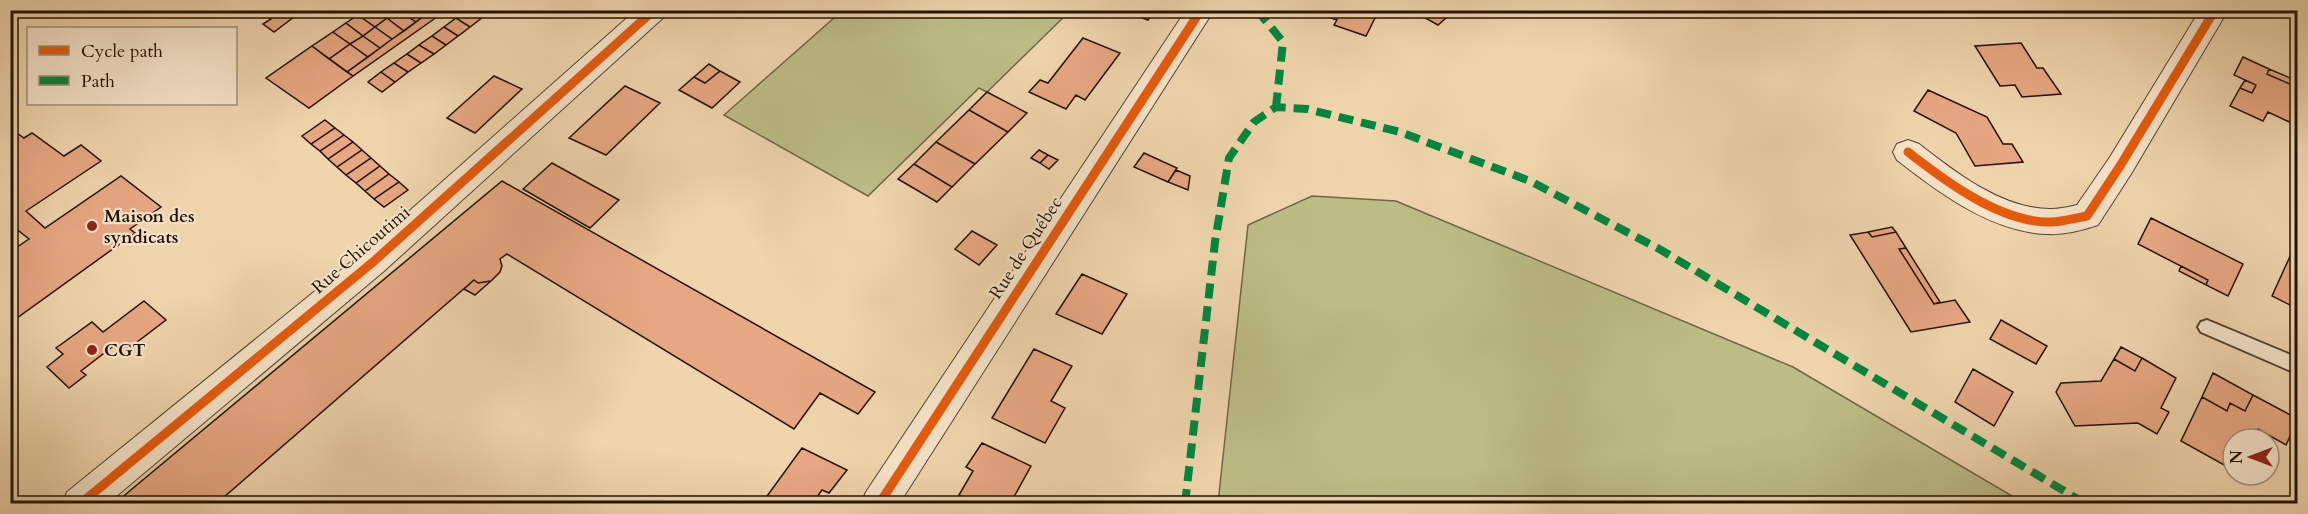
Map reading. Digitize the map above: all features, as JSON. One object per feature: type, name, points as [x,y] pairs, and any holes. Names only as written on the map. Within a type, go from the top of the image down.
[{"type":"street","name":"Rue Chicoutimi","points":[[80,504],[373,262],[654,10]]},
{"type":"street","name":"Rue de Québec","points":[[879,504],[1201,10]]},
{"type":"street","points":[[1908,152],[1938,176],[2012,215],[2049,222],[2087,216],[2105,191],[2194,40],[2215,10]]},
{"type":"lane","points":[[2207,327],[2298,367]]},
{"type":"green space","points":[[843,10],[1070,11],[987,92],[979,88],[868,196],[724,115]]},
{"type":"green space","points":[[1312,196],[1396,201],[1793,367],[2024,503],[1218,503],[1248,225]]},
{"type":"building","points":[[266,10],[293,10],[298,14],[274,32],[263,24],[271,19],[262,13]]},
{"type":"building","points":[[365,10],[375,10],[387,18],[375,27],[358,15]]},
{"type":"building","points":[[375,10],[398,10],[387,18]]},
{"type":"building","points":[[399,10],[416,22],[404,31],[387,18]]},
{"type":"building","points":[[415,10],[432,10],[416,22],[407,16]]},
{"type":"building","points":[[432,10],[444,12],[353,76],[347,72]]},
{"type":"building","points":[[466,10],[476,10],[483,17],[470,27],[456,18]]},
{"type":"building","points":[[1120,10],[1155,10],[1148,20]]},
{"type":"building","points":[[1317,10],[1365,10],[1363,14],[1375,18],[1366,36],[1334,25],[1337,20],[1316,13]]},
{"type":"building","points":[[1411,10],[1455,10],[1438,25]]},
{"type":"building","points":[[358,15],[375,27],[363,36],[346,23]]},
{"type":"building","points":[[387,18],[404,31],[392,39],[375,27]]},
{"type":"building","points":[[456,18],[470,27],[458,36],[444,27]]},
{"type":"building","points":[[346,23],[363,36],[350,44],[333,32]]},
{"type":"building","points":[[375,27],[392,39],[380,48],[363,36]]},
{"type":"building","points":[[444,27],[458,36],[446,45],[432,36]]},
{"type":"building","points":[[333,32],[350,44],[329,59],[312,46]]},
{"type":"building","points":[[363,36],[380,48],[368,57],[350,44]]},
{"type":"building","points":[[432,36],[446,45],[434,54],[419,45]]},
{"type":"building","points":[[1083,38],[1120,53],[1085,100],[1076,95],[1066,109],[1029,92],[1040,80],[1048,83]]},
{"type":"building","points":[[2021,43],[2037,68],[2043,68],[2061,94],[2022,97],[2015,85],[2000,86],[1975,46]]},
{"type":"building","points":[[350,44],[368,57],[347,72],[329,59]]},
{"type":"building","points":[[419,45],[434,54],[421,63],[407,54]]},
{"type":"building","points":[[312,46],[353,76],[309,108],[266,78]]},
{"type":"building","points":[[407,54],[421,63],[408,72],[394,63]]},
{"type":"building","points":[[2243,57],[2269,69],[2267,74],[2292,85],[2295,80],[2298,82],[2298,126],[2268,112],[2263,121],[2230,106],[2240,88],[2252,93],[2256,85],[2234,75]]},
{"type":"building","points":[[394,63],[408,72],[395,82],[381,72]]},
{"type":"building","points":[[709,64],[720,71],[705,83],[694,77]]},
{"type":"building","points":[[2269,69],[2295,80],[2292,85],[2267,74]]},
{"type":"building","points":[[720,71],[740,82],[712,108],[679,90],[694,77],[705,83]]},
{"type":"building","points":[[381,72],[395,82],[382,92],[368,82]]},
{"type":"building","points":[[494,76],[522,89],[475,133],[447,118]]},
{"type":"building","points":[[2245,80],[2256,85],[2252,93],[2240,88]]},
{"type":"building","points":[[625,86],[660,103],[606,155],[569,138]]},
{"type":"building","points":[[1928,90],[1987,117],[2003,144],[2012,144],[2023,162],[1975,166],[1956,133],[1914,111]]},
{"type":"building","points":[[987,92],[1027,113],[1008,132],[969,110]]},
{"type":"building","points":[[969,110],[1008,132],[975,164],[936,142]]},
{"type":"building","points":[[325,120],[335,128],[311,144],[302,136]]},
{"type":"building","name":"Maison des syndicats","points":[[10,128],[24,138],[32,133],[64,156],[81,145],[101,161],[26,211],[45,228],[121,176],[161,207],[130,229],[135,233],[10,323],[10,252],[29,239],[10,224]]},
{"type":"building","points":[[335,128],[344,135],[320,151],[311,144]]},
{"type":"building","points":[[344,135],[353,142],[328,159],[320,151]]},
{"type":"building","points":[[353,142],[362,150],[337,167],[328,159]]},
{"type":"building","points":[[936,142],[975,164],[952,187],[914,164]]},
{"type":"building","points":[[362,150],[371,158],[346,175],[337,167]]},
{"type":"building","points":[[1039,150],[1048,155],[1040,163],[1031,158]]},
{"type":"building","points":[[1144,153],[1177,168],[1168,182],[1134,167]]},
{"type":"building","points":[[1048,155],[1058,160],[1049,169],[1040,163]]},
{"type":"building","points":[[371,158],[380,166],[356,183],[346,175]]},
{"type":"building","points":[[552,163],[619,200],[590,228],[523,189]]},
{"type":"building","points":[[914,164],[952,187],[937,202],[898,179]]},
{"type":"building","points":[[380,166],[389,174],[365,191],[356,183]]},
{"type":"building","points":[[1176,170],[1190,176],[1188,190],[1168,182]]},
{"type":"building","points":[[389,174],[399,182],[374,199],[365,191]]},
{"type":"building","points":[[502,181],[875,392],[858,414],[820,393],[794,429],[507,254],[500,259],[502,266],[500,272],[491,281],[478,283],[474,280],[216,504],[114,504]]},
{"type":"building","points":[[399,182],[408,190],[384,207],[374,199]]},
{"type":"building","points":[[2151,218],[2243,264],[2228,296],[2206,285],[2208,280],[2138,244]]},
{"type":"building","points":[[1892,227],[1896,232],[1872,237],[1868,232]]},
{"type":"building","points":[[972,231],[997,245],[979,265],[955,249]]},
{"type":"building","points":[[1868,232],[1872,237],[1896,232],[1906,248],[1899,249],[1934,304],[1955,300],[1970,322],[1911,332],[1850,235]]},
{"type":"building","points":[[1906,248],[1940,302],[1934,304],[1899,249]]},
{"type":"building","points":[[2292,252],[2298,254],[2298,309],[2272,296]]},
{"type":"building","points":[[2181,266],[2208,280],[2206,285],[2179,271]]},
{"type":"building","points":[[1082,274],[1127,294],[1102,334],[1056,314]]},
{"type":"building","points":[[474,280],[478,283],[491,281],[475,295],[464,289]]},
{"type":"building","points":[[144,301],[166,320],[124,352],[116,344],[81,371],[86,375],[69,388],[47,367],[63,354],[56,348],[92,322],[103,332]]},
{"type":"building","points":[[2001,320],[2047,346],[2036,364],[1990,339]]},
{"type":"building","points":[[2121,347],[2142,358],[2135,371],[2114,359]]},
{"type":"building","points":[[1034,349],[1072,366],[1051,401],[1065,408],[1045,443],[992,418]]},
{"type":"building","points":[[2142,358],[2176,378],[2161,408],[2169,412],[2157,434],[2138,423],[2075,426],[2056,392],[2061,383],[2101,381],[2114,359],[2135,371]]},
{"type":"building","points":[[1973,369],[2013,392],[1994,426],[1955,402]]},
{"type":"building","points":[[2213,373],[2253,395],[2245,411],[2230,403],[2227,411],[2202,397]]},
{"type":"building","points":[[2253,395],[2298,419],[2286,445],[2281,442],[2281,427],[2221,427],[2221,463],[2181,441],[2202,397],[2227,411],[2230,403],[2245,411]]},
{"type":"building","points":[[982,443],[1031,466],[1010,504],[977,504],[959,495],[973,471],[966,467]]},
{"type":"building","points":[[802,448],[847,470],[829,493],[822,490],[812,504],[762,503]]},
{"type":"marked path","points":[[1257,10],[1283,42],[1276,107]]},
{"type":"marked path","points":[[1185,504],[1215,242],[1229,158],[1254,122],[1276,107],[1307,109],[1400,132],[1530,181],[1661,250],[2086,504]]},
{"type":"cycle path","points":[[80,504],[373,262],[654,10]]},
{"type":"cycle path","points":[[879,504],[1201,10]]},
{"type":"cycle path","points":[[1908,152],[1975,198],[2014,215],[2050,222],[2087,216],[2215,10]]},
{"type":"place","name":"Maison des syndicats","points":[[92,226]]},
{"type":"place","name":"CGT","points":[[92,350]]}]
